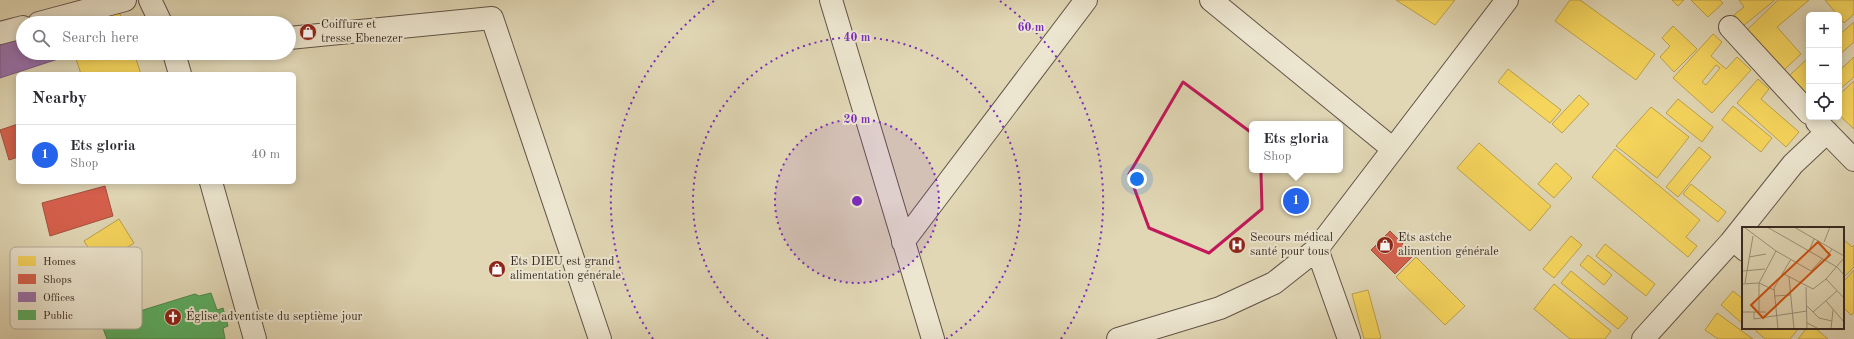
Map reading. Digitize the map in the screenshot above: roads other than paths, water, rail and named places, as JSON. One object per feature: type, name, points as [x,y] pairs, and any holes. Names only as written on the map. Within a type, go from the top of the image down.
[{"type":"street","points":[[65,16],[125,0]]},
{"type":"street","points":[[150,0],[158,16]]},
{"type":"street","points":[[831,0],[902,242],[933,339]]},
{"type":"street","points":[[902,242],[1086,0]]},
{"type":"street","points":[[1211,0],[1392,150]]},
{"type":"street","points":[[1118,339],[1220,308],[1274,283],[1317,249],[1507,0]]},
{"type":"street","points":[[296,37],[492,18],[600,339]]},
{"type":"street","points":[[1730,27],[1806,110]]},
{"type":"street","points":[[0,33],[16,29]]},
{"type":"street","points":[[176,60],[179,72]]},
{"type":"street","points":[[1751,227],[1820,124],[1854,160]]},
{"type":"street","points":[[212,184],[255,339]]},
{"type":"street","points":[[1643,339],[1736,249],[1742,240]]},
{"type":"street","points":[[1317,249],[1350,339]]},
{"type":"place","name":"Coiffure et tresse Ebenezer","points":[[308,32]]},
{"type":"place","name":"Ets gloria","points":[[1296,201]]},
{"type":"place","name":"Secours médical santé pour tous","points":[[1237,245]]},
{"type":"place","name":"Ets astche alimention générale","points":[[1385,245]]},
{"type":"place","name":"Ets DIEU est grand alimentation générale","points":[[497,269]]},
{"type":"place","name":"Église adventiste du septième jour","points":[[173,317]]}]
